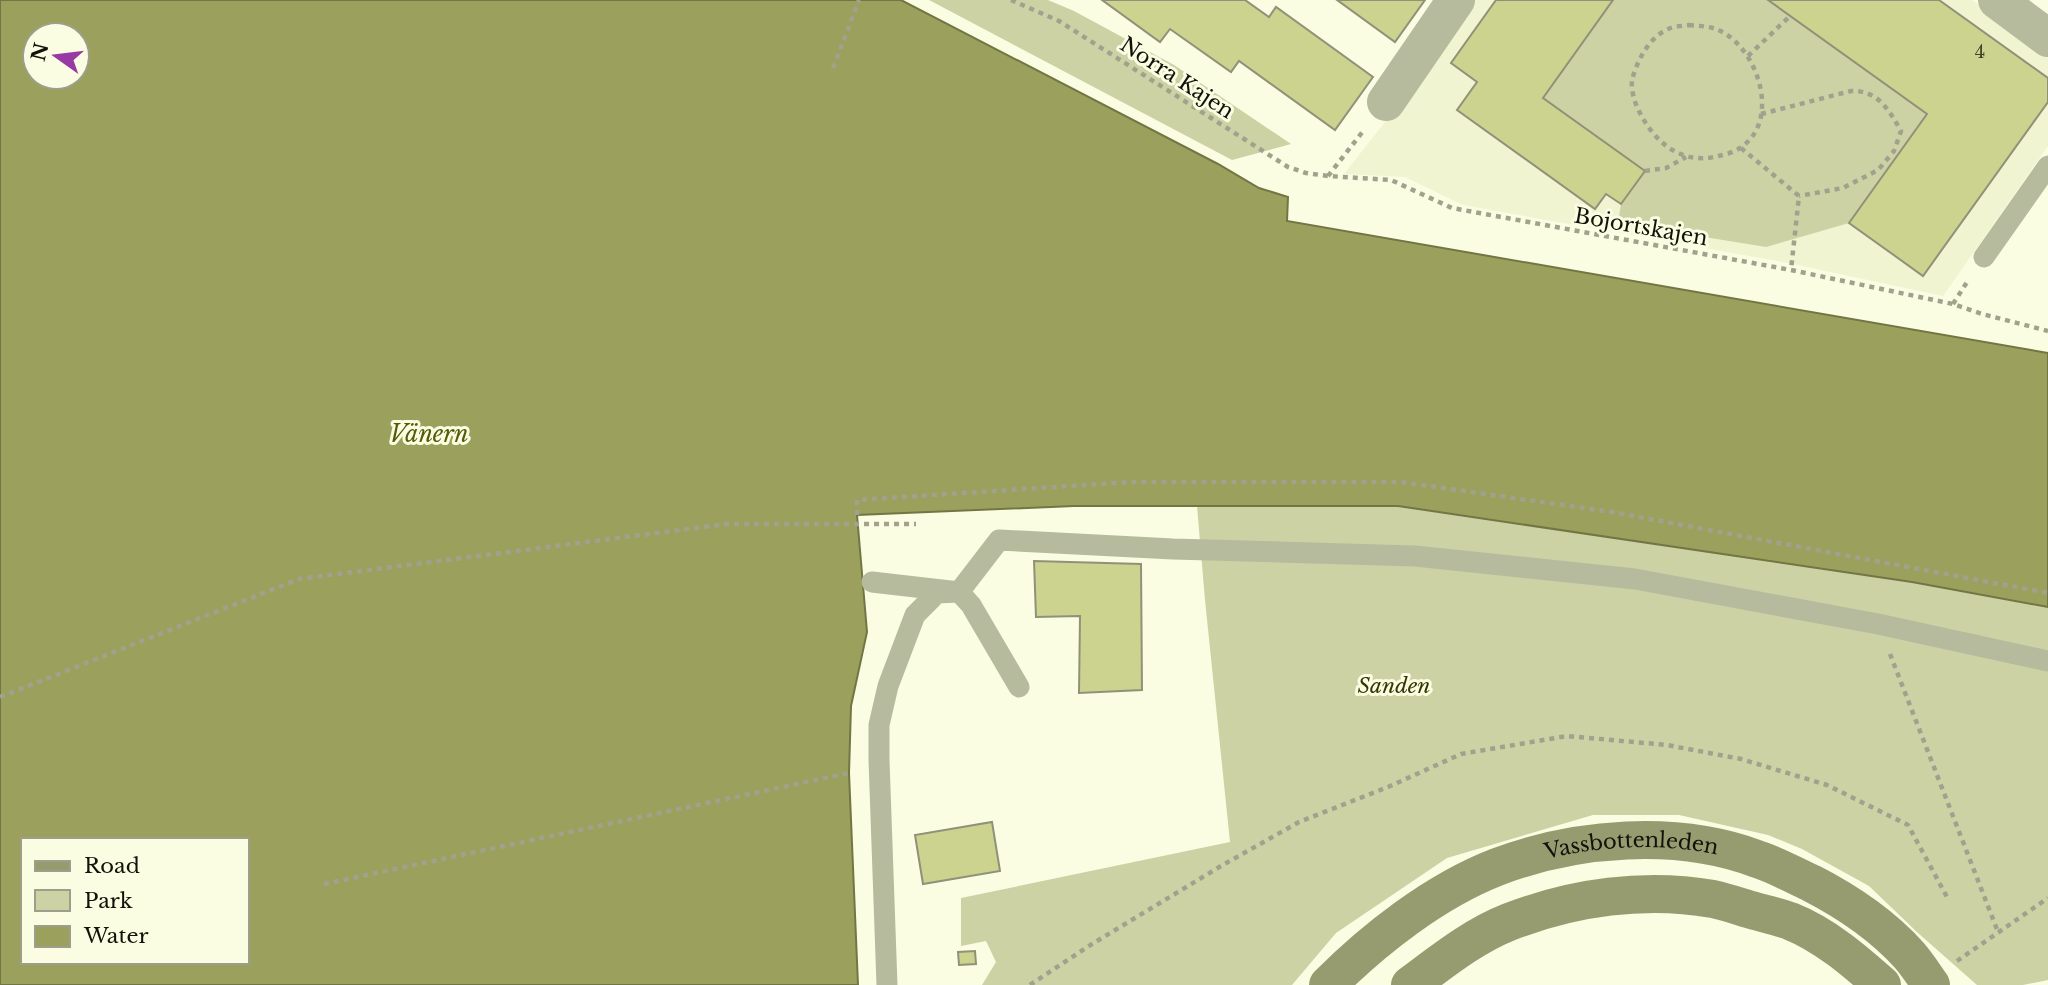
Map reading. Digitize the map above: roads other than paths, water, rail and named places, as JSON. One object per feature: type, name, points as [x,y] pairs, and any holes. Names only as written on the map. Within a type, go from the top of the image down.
[{"type":"main road","name":"Vassbottenleden","points":[[1328,985],[1354,959],[1392,930],[1461,884],[1495,868],[1570,846],[1646,841],[1687,843],[1756,858],[1821,888],[1874,923],[1909,955],[1939,976]]},
{"type":"main road","name":"Vassbottenleden","points":[[1410,985],[1455,952],[1506,923],[1560,905],[1611,896],[1660,894],[1714,900],[1791,921],[1851,958],[1882,985]]},
{"type":"street","points":[[1386,102],[1456,0]]},
{"type":"street","points":[[1997,0],[2048,38]]},
{"type":"lane","points":[[1984,257],[2047,169]]},
{"type":"lane","points":[[887,985],[879,725],[888,686],[915,615],[937,593],[959,592],[999,540],[1173,550],[1415,556],[1635,579],[1878,624],[2048,661]]},
{"type":"lane","points":[[872,582],[959,592],[971,605],[1019,687]]},
{"type":"water","name":"Vänern","points":[[0,0],[901,0],[1218,164],[1259,188],[1288,197],[1287,221],[2048,353],[2048,607],[1912,582],[1398,506],[1074,506],[857,515],[867,632],[851,706],[849,773],[858,985],[0,985]]},
{"type":"park label","name":"Sanden","points":[[1394,686]]}]
